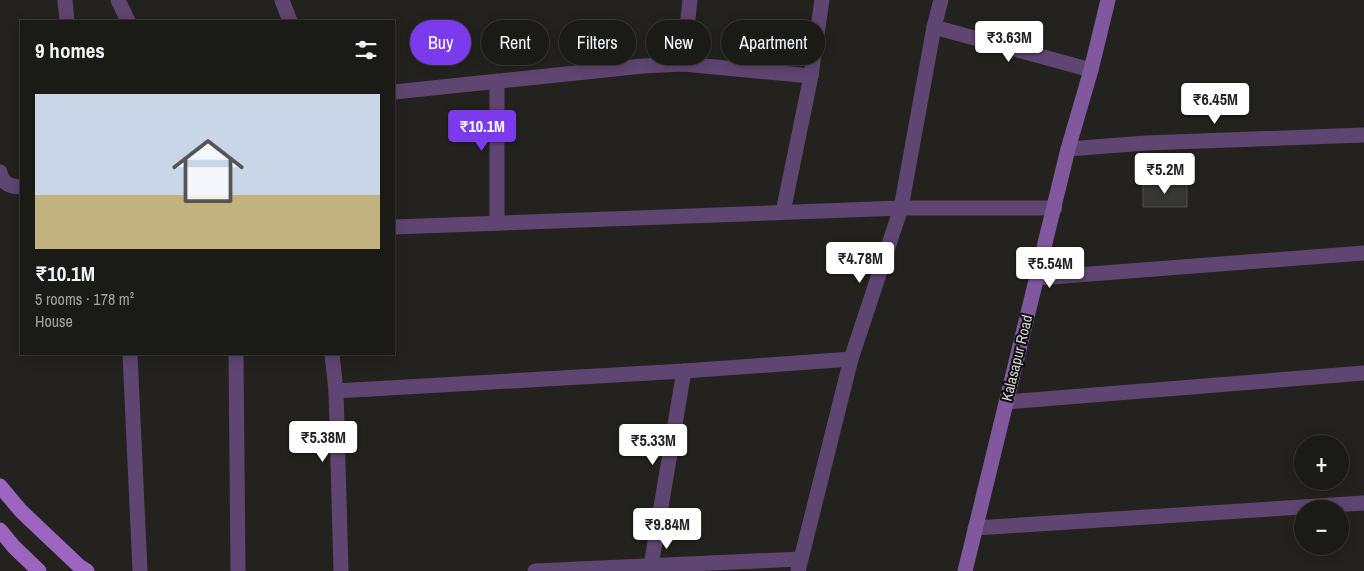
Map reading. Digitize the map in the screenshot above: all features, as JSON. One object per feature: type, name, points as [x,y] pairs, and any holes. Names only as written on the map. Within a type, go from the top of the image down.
[{"type":"main road","points":[[0,486],[21,511],[79,566],[87,571]]},
{"type":"main road","points":[[0,530],[14,547],[39,571]]},
{"type":"street","points":[[65,0],[67,20]]},
{"type":"street","points":[[118,0],[128,20]]},
{"type":"street","points":[[282,0],[290,20]]},
{"type":"street","points":[[688,20],[690,0]]},
{"type":"street","points":[[783,212],[811,76],[822,0]]},
{"type":"street","points":[[535,571],[651,566],[799,565],[851,359],[900,208],[934,26],[941,0]]},
{"type":"street","name":"Kalasapur Road","points":[[965,571],[1068,149],[1091,70],[1108,0]]},
{"type":"street","points":[[934,26],[1091,70]]},
{"type":"street","points":[[395,92],[672,65]]},
{"type":"street","points":[[694,65],[811,76]]},
{"type":"street","points":[[497,81],[497,223]]},
{"type":"street","points":[[1068,149],[1146,143],[1364,135]]},
{"type":"street","points":[[0,172],[6,183],[13,187],[20,187]]},
{"type":"street","points":[[395,227],[900,208],[1055,208]]},
{"type":"street","points":[[1038,278],[1364,253]]},
{"type":"street","points":[[130,355],[140,571]]},
{"type":"street","points":[[236,355],[238,571]]},
{"type":"street","points":[[332,355],[336,391],[341,571]]},
{"type":"street","points":[[336,391],[684,371],[851,359]]},
{"type":"street","points":[[651,566],[684,371]]},
{"type":"street","points":[[1006,402],[1364,373]]},
{"type":"street","points":[[975,528],[1364,503]]},
{"type":"building","points":[[1143,184],[1187,184],[1187,207],[1143,207]]}]
